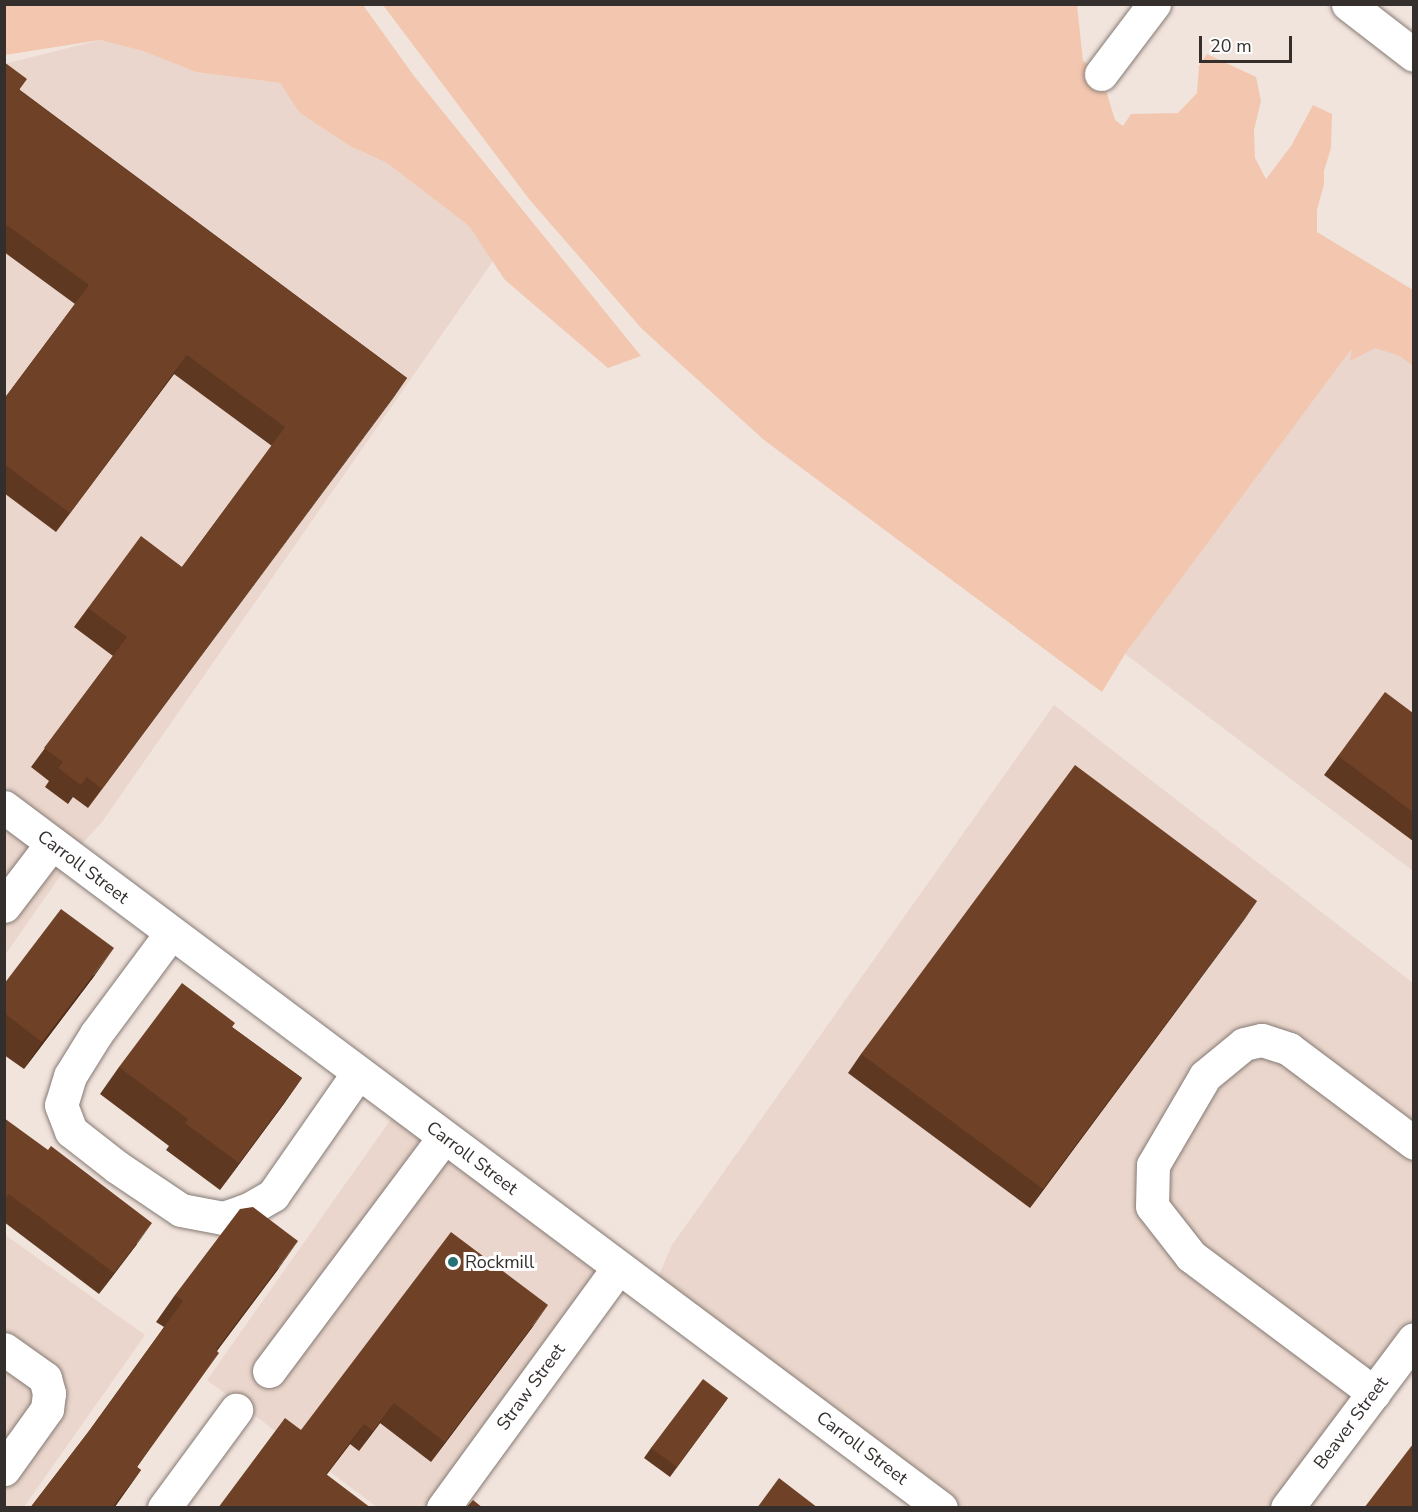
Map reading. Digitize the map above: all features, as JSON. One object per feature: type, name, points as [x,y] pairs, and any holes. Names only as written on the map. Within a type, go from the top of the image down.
[{"type":"street","points":[[1101,74],[1154,4]]},
{"type":"street","points":[[1348,4],[1413,56]]},
{"type":"street","name":"Carroll Street","points":[[4,807],[941,1508]]},
{"type":"street","points":[[4,906],[52,843]]},
{"type":"street","points":[[171,933],[96,1034],[70,1076],[61,1105],[71,1131],[117,1167],[181,1210],[223,1218],[249,1209],[273,1195],[358,1073]]},
{"type":"street","points":[[1374,1393],[1191,1256],[1152,1206],[1153,1165],[1205,1076],[1244,1044],[1262,1040],[1289,1049],[1413,1143]]},
{"type":"street","points":[[269,1371],[444,1137]]},
{"type":"street","name":"Straw Street","points":[[443,1508],[620,1267]]},
{"type":"street","name":"Beaver Street","points":[[1287,1508],[1413,1339]]},
{"type":"street","points":[[4,1349],[45,1378],[49,1393],[47,1409],[4,1469]]},
{"type":"street","points":[[165,1508],[236,1410]]},
{"type":"shaded area","points":[[5,4],[363,5],[414,76],[641,356],[608,368],[505,280],[469,226],[387,163],[350,146],[300,113],[280,83],[196,72],[143,51],[100,40],[5,55]]},
{"type":"shaded area","points":[[383,5],[1077,5],[1083,61],[1101,74],[1115,120],[1123,126],[1131,114],[1178,113],[1197,93],[1199,66],[1207,54],[1256,77],[1261,101],[1254,130],[1255,158],[1266,179],[1291,146],[1313,105],[1332,114],[1331,148],[1317,210],[1317,232],[1413,290],[1413,366],[1400,356],[1375,348],[1350,361],[1352,348],[1125,654],[1102,692],[764,440],[642,329],[529,199]]},
{"type":"shaded area","points":[[100,40],[143,51],[196,72],[280,83],[301,113],[350,146],[387,163],[469,226],[493,261],[102,822],[81,845],[5,786],[4,64]]},
{"type":"shaded area","points":[[1371,315],[1413,346],[1413,871],[1125,654]]},
{"type":"shaded area","points":[[1054,705],[1413,983],[1413,1339],[1287,1507],[940,1507],[652,1291],[672,1245]]},
{"type":"shaded area","points":[[5,812],[70,862],[5,955]]},
{"type":"shaded area","points":[[396,1112],[602,1273],[433,1507],[377,1507],[207,1380]]},
{"type":"shaded area","points":[[4,1234],[145,1335],[24,1507],[5,1507]]},
{"type":"building","points":[[4,62],[27,79],[19,90],[407,378],[102,789],[87,777],[81,785],[58,768],[63,762],[44,748],[127,637],[88,608],[141,536],[182,567],[285,427],[187,355],[70,513],[4,464],[4,399],[89,285],[4,223]]},
{"type":"building","points":[[1385,692],[1413,713],[1413,812],[1338,756]]},
{"type":"building","points":[[1075,765],[1257,901],[1043,1189],[861,1054]]},
{"type":"building","points":[[61,909],[114,948],[42,1042],[4,1013],[4,984]]},
{"type":"building","points":[[182,983],[235,1023],[232,1027],[302,1078],[239,1163],[185,1123],[188,1119],[119,1067]]},
{"type":"building","points":[[4,1118],[48,1150],[51,1146],[152,1223],[114,1273],[9,1194],[4,1200]]},
{"type":"building","points":[[253,1207],[298,1241],[216,1350],[219,1353],[137,1467],[141,1470],[112,1508],[30,1508],[183,1301],[175,1295],[240,1209]]},
{"type":"building","points":[[451,1232],[548,1305],[445,1442],[394,1403],[373,1431],[364,1424],[326,1474],[371,1508],[218,1508],[285,1418],[301,1430]]},
{"type":"building","points":[[703,1379],[728,1398],[677,1467],[651,1448]]},
{"type":"building","points":[[1413,1444],[1413,1508],[1364,1508]]},
{"type":"building","points":[[779,1478],[818,1508],[757,1508]]},
{"type":"building","points":[[473,1500],[483,1508],[466,1508]]},
{"type":"place","name":"Rockmill","points":[[453,1262]]}]
